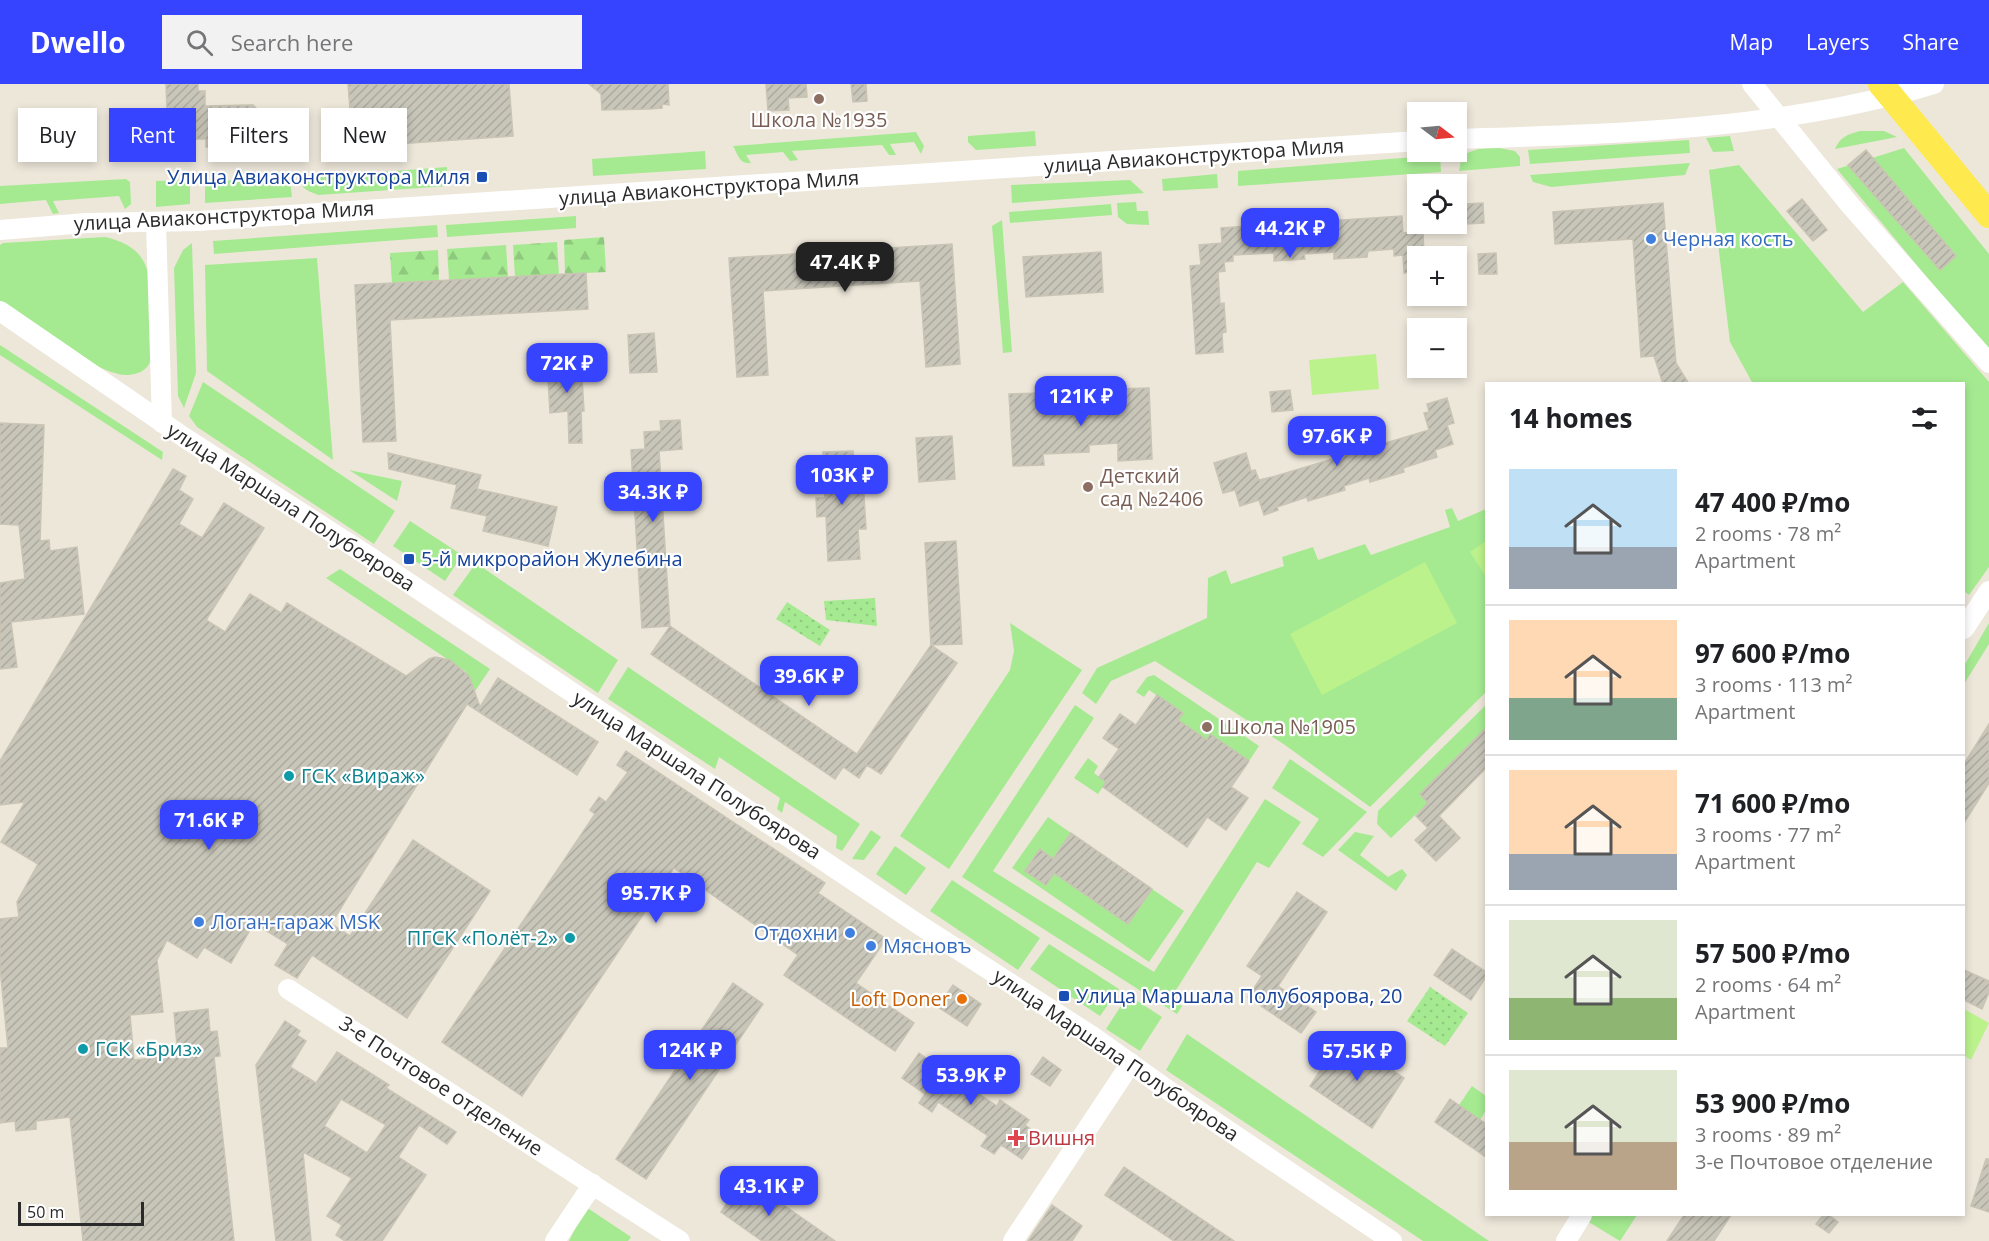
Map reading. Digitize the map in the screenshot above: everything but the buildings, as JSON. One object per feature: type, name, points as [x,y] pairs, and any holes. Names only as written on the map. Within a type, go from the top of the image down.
[{"type":"main road","points":[[1886,90],[1989,216]]},
{"type":"street","points":[[1752,84],[1850,205],[1989,363]]},
{"type":"street","points":[[1467,138],[1693,126],[1779,117],[1886,90],[1934,84]]},
{"type":"street","name":"улица Авиаконструктора Миля","points":[[0,230],[86,222],[156,223],[1407,142]]},
{"type":"street","points":[[156,223],[162,423]]},
{"type":"street","name":"улица Маршала Полубоярова","points":[[0,311],[162,423],[373,559],[1131,1063],[1392,1241]]},
{"type":"street","points":[[1965,627],[1989,591]]},
{"type":"street","name":"3-е Почтовое отделение","points":[[288,989],[680,1241]]},
{"type":"street","points":[[1013,1241],[1131,1063]]},
{"type":"street","points":[[555,1241],[593,1184]]},
{"type":"street","points":[[1566,1241],[1581,1216]]},
{"type":"green space","points":[[1035,131],[1036,146],[976,150],[968,142],[968,136]]},
{"type":"green space","points":[[1860,131],[1884,131],[1897,137],[1835,149],[1845,137]]},
{"type":"green space","points":[[916,132],[924,146],[921,154],[914,142],[890,144],[896,155],[889,155],[882,145],[792,151],[798,160],[790,161],[783,152],[746,155],[751,163],[747,163],[740,159],[733,146]]},
{"type":"green space","points":[[1730,136],[1734,151],[1713,152],[1706,138]]},
{"type":"green space","points":[[1689,140],[1690,153],[1530,164],[1528,150]]},
{"type":"green space","points":[[1499,148],[1515,151],[1520,157],[1520,166],[1459,171],[1461,162],[1467,162],[1467,153],[1478,149]]},
{"type":"green space","points":[[1904,148],[1989,254],[1989,352],[1837,169]]},
{"type":"green space","points":[[705,151],[706,169],[593,176],[592,159]]},
{"type":"green space","points":[[1407,158],[1407,162],[1440,162],[1441,172],[1238,186],[1238,171]]},
{"type":"green space","points":[[1690,163],[1685,175],[1551,187],[1533,182],[1530,175]]},
{"type":"green space","points":[[1739,165],[1863,312],[1903,282],[1989,382],[1989,567],[1969,595],[1965,592],[1965,382],[1752,382],[1730,342],[1709,170]]},
{"type":"green space","points":[[447,167],[448,186],[318,195],[304,188],[300,178]]},
{"type":"green space","points":[[1217,174],[1218,188],[1163,191],[1162,179]]},
{"type":"green space","points":[[126,179],[130,182],[131,204],[125,209],[119,196],[53,201],[59,213],[53,214],[46,200],[0,204],[0,186]]},
{"type":"green space","points":[[290,179],[292,197],[205,203],[205,181]]},
{"type":"green space","points":[[190,180],[190,204],[156,207],[156,181]]},
{"type":"green space","points":[[1130,180],[1144,193],[1012,203],[1011,185]]},
{"type":"green space","points":[[1136,202],[1137,211],[1148,211],[1149,225],[1127,224],[1118,217],[1117,203]]},
{"type":"green space","points":[[1111,204],[1112,215],[1010,223],[1009,212]]},
{"type":"green space","points":[[576,216],[576,228],[447,237],[446,225]]},
{"type":"green space","points":[[1002,220],[1012,352],[1003,353],[992,226]]},
{"type":"green space","points":[[437,225],[438,237],[214,254],[213,241]]},
{"type":"green space","points":[[105,237],[133,249],[141,258],[149,280],[153,351],[147,367],[134,374],[113,373],[80,357],[0,301],[0,245],[3,243]]},
{"type":"green space","points":[[604,237],[606,272],[565,274],[564,240]]},
{"type":"green space","points":[[557,242],[559,275],[515,277],[513,245]]},
{"type":"green space","points":[[192,243],[196,373],[184,408],[178,396],[174,268],[183,250]]},
{"type":"green space","points":[[506,245],[508,277],[449,280],[447,249]]},
{"type":"green space","points":[[438,250],[439,281],[392,283],[390,253]]},
{"type":"green space","points":[[317,258],[333,460],[207,371],[205,265]]},
{"type":"green space","points":[[0,345],[163,452],[162,460],[0,355]]},
{"type":"green space","points":[[1376,354],[1379,389],[1312,395],[1309,360]]},
{"type":"green space","points":[[203,382],[395,511],[374,544],[197,427],[189,416]]},
{"type":"green space","points":[[349,470],[402,481],[397,501]]},
{"type":"green space","points":[[1452,508],[1458,521],[1485,509],[1485,693],[1370,807],[1285,745],[1155,661],[1111,681],[1096,704],[1082,693],[1097,668],[1207,618],[1208,578],[1226,570],[1231,584],[1284,566],[1282,557],[1313,547],[1318,560],[1365,544],[1371,555],[1450,527],[1445,510]]},
{"type":"green space","points":[[410,521],[462,555],[445,581],[393,546]]},
{"type":"green space","points":[[1485,542],[1485,575],[1470,552]]},
{"type":"green space","points":[[1425,562],[1457,623],[1322,695],[1290,634]]},
{"type":"green space","points":[[476,563],[618,660],[598,693],[453,595]]},
{"type":"green space","points":[[340,569],[490,669],[467,703],[469,677],[465,671],[326,578]]},
{"type":"green space","points":[[875,598],[877,626],[826,620],[824,601]]},
{"type":"green space","points":[[787,602],[830,630],[820,646],[776,619]]},
{"type":"green space","points":[[1010,623],[1082,670],[949,869],[900,836],[1010,670],[1014,651]]},
{"type":"green space","points":[[1989,623],[1989,644],[1965,682],[1965,664]]},
{"type":"green space","points":[[628,667],[860,824],[842,851],[836,848],[837,836],[785,802],[782,813],[777,809],[780,798],[719,757],[715,769],[608,699]]},
{"type":"green space","points":[[1154,675],[1259,746],[1249,761],[1210,735],[1207,740],[1178,720],[1182,713],[1149,690],[1144,697],[1136,692],[1147,677]]},
{"type":"green space","points":[[1075,705],[1094,718],[993,871],[1154,972],[1265,799],[1301,822],[1269,868],[1257,862],[1171,998],[1182,1006],[1177,1014],[962,877]]},
{"type":"green space","points":[[1485,706],[1485,729],[1420,794],[1428,803],[1391,838],[1377,824],[1378,811]]},
{"type":"green space","points":[[1088,758],[1098,766],[1094,773],[1106,782],[1098,794],[1074,778]]},
{"type":"green space","points":[[1290,759],[1367,812],[1323,857],[1302,844],[1319,819],[1272,788]]},
{"type":"green space","points":[[1048,817],[1071,833],[1053,859],[1040,849],[1025,871],[1046,885],[1054,873],[1128,924],[1152,889],[1184,911],[1149,962],[1012,868]]},
{"type":"green space","points":[[871,830],[881,837],[864,860],[852,859]]},
{"type":"green space","points":[[1355,832],[1374,836],[1360,855],[1388,877],[1402,869],[1407,875],[1396,891],[1338,850]]},
{"type":"green space","points":[[895,846],[926,868],[906,895],[876,874]]},
{"type":"green space","points":[[952,880],[1040,938],[1018,970],[930,911]]},
{"type":"green space","points":[[1049,944],[1119,989],[1100,1016],[1030,969]]},
{"type":"green space","points":[[1430,987],[1468,1013],[1445,1046],[1407,1021]]},
{"type":"green space","points":[[1128,995],[1162,1017],[1140,1051],[1106,1029]]},
{"type":"green space","points":[[1965,1010],[1989,1023],[1971,1060],[1965,1056]]},
{"type":"green space","points":[[1187,1034],[1489,1241],[1423,1241],[1166,1070]]},
{"type":"green space","points":[[1472,1086],[1485,1095],[1485,1112],[1480,1120],[1459,1105]]},
{"type":"green space","points":[[586,1207],[631,1237],[628,1241],[569,1241]]},
{"type":"green space","points":[[1590,1216],[1636,1216],[1620,1241],[1587,1221]]},
{"type":"place","name":"Школа №1935","points":[[819,99]]},
{"type":"place","name":"Улица Авиаконструктора Миля","points":[[482,177]]},
{"type":"place","name":"Черная кость","points":[[1651,239]]},
{"type":"place","name":"Детский сад №2406","points":[[1088,487]]},
{"type":"place","name":"5-й микрорайон Жулебина","points":[[409,559]]},
{"type":"place","name":"Школа №1905","points":[[1207,727]]},
{"type":"place","name":"ГСК «Вираж»","points":[[289,776]]},
{"type":"place","name":"Логан-гараж MSK","points":[[199,922]]},
{"type":"place","name":"Отдохни","points":[[850,933]]},
{"type":"place","name":"ПГСК «Полёт-2»","points":[[570,938]]},
{"type":"place","name":"Мясновъ","points":[[871,946]]},
{"type":"place","name":"Улица Маршала Полубоярова, 20","points":[[1064,996]]},
{"type":"place","name":"Loft Doner","points":[[962,999]]},
{"type":"place","name":"ГСК «Бриз»","points":[[83,1049]]},
{"type":"place","name":"Вишня","points":[[1016,1138]]}]
